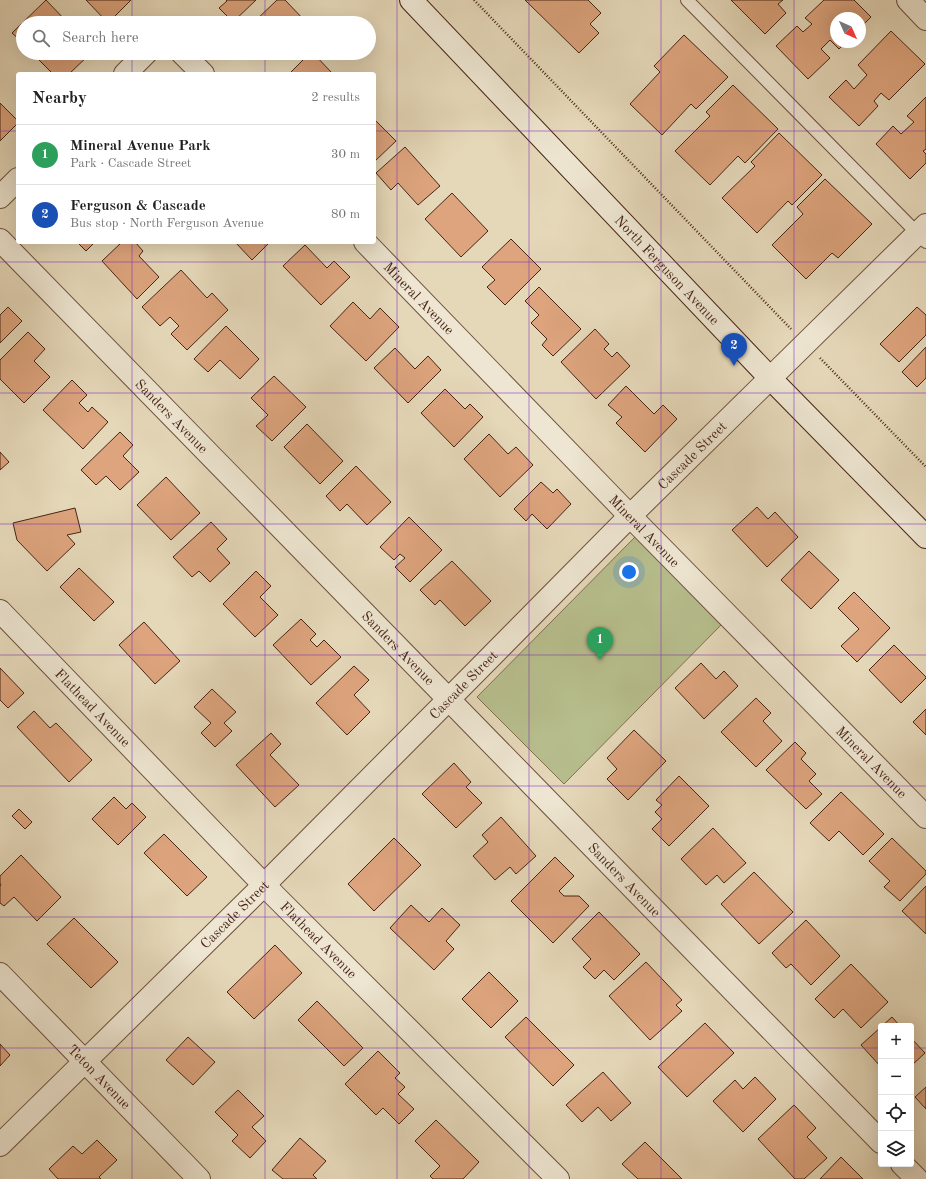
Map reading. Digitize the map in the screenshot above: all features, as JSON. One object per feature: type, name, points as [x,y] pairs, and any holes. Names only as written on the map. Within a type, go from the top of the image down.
[{"type":"street","name":"North Ferguson Avenue","points":[[411,0],[770,378],[926,537]]},
{"type":"street","points":[[910,1],[926,19]]},
{"type":"street","points":[[127,72],[139,60]]},
{"type":"street","points":[[189,60],[201,72]]},
{"type":"street","points":[[0,197],[16,181]]},
{"type":"street","name":"Cascade Street","points":[[0,1145],[264,885],[630,516],[770,378],[923,234]]},
{"type":"street","name":"Sanders Avenue","points":[[0,240],[878,1139]]},
{"type":"street","name":"Mineral Avenue","points":[[367,244],[630,516],[926,817]]},
{"type":"street","name":"Flathead Avenue","points":[[0,611],[264,885],[558,1179]]},
{"type":"street","name":"Teton Avenue","points":[[0,974],[199,1179]]},
{"type":"street","points":[[905,1167],[917,1179]]},
{"type":"lane","points":[[687,0],[923,234]]},
{"type":"path","points":[[474,0],[926,467]]},
{"type":"green space","points":[[636,536],[724,622],[564,784],[477,697]]},
{"type":"building","points":[[46,0],[61,16],[30,16]]},
{"type":"building","points":[[86,0],[131,0],[115,16],[101,16]]},
{"type":"building","points":[[226,0],[256,0],[239,16],[227,16],[219,8],[227,1]]},
{"type":"building","points":[[277,0],[285,0],[300,16],[260,16]]},
{"type":"building","points":[[525,0],[588,0],[601,13],[590,24],[599,33],[579,53]]},
{"type":"building","points":[[731,0],[783,0],[778,4],[786,13],[765,34]]},
{"type":"building","points":[[824,0],[854,0],[866,12],[830,12],[830,40],[821,49],[830,58],[808,79],[776,46],[797,26],[803,32],[812,24],[805,18]]},
{"type":"building","points":[[866,12],[871,17],[866,22]]},
{"type":"building","points":[[16,29],[16,37],[12,33]]},
{"type":"building","points":[[891,31],[925,64],[889,100],[881,93],[874,101],[878,106],[859,126],[829,97],[846,80],[854,89],[867,75],[858,65]]},
{"type":"building","points":[[684,35],[728,77],[696,109],[691,104],[662,135],[630,104],[660,72],[654,66]]},
{"type":"building","points":[[39,60],[84,60],[71,72],[51,72]]},
{"type":"building","points":[[303,60],[320,60],[331,72],[291,72]]},
{"type":"building","points":[[733,85],[778,129],[745,163],[738,156],[710,185],[675,151],[710,116],[706,112]]},
{"type":"building","points":[[926,97],[926,149],[923,151],[926,154],[926,163],[910,179],[876,144],[893,126],[901,134],[914,122],[907,116]]},
{"type":"building","points":[[0,103],[16,119],[16,125],[0,141]]},
{"type":"building","points":[[376,121],[396,141],[376,160]]},
{"type":"building","points":[[779,133],[822,175],[792,205],[788,201],[757,233],[722,198],[755,166],[751,162]]},
{"type":"building","points":[[405,147],[440,186],[418,205],[398,183],[391,190],[376,173]]},
{"type":"building","points":[[825,179],[872,224],[838,258],[832,253],[806,279],[772,245],[803,214],[797,207]]},
{"type":"building","points":[[452,193],[488,231],[461,257],[425,219]]},
{"type":"building","points":[[511,239],[541,269],[505,305],[487,287],[495,280],[482,267]]},
{"type":"building","points":[[79,244],[93,244],[86,251]]},
{"type":"building","points":[[120,244],[137,244],[143,251],[139,256],[159,277],[137,299],[102,261]]},
{"type":"building","points":[[237,244],[268,244],[252,260]]},
{"type":"building","points":[[305,245],[327,268],[334,261],[350,277],[321,305],[283,266]]},
{"type":"building","points":[[181,270],[207,298],[212,293],[228,310],[187,350],[171,334],[179,326],[170,317],[160,326],[142,307]]},
{"type":"building","points":[[539,287],[581,329],[553,356],[542,345],[547,339],[531,323],[539,315],[525,301]]},
{"type":"building","points":[[353,302],[370,319],[380,308],[399,327],[366,361],[330,326]]},
{"type":"building","points":[[8,307],[22,321],[0,343],[0,315]]},
{"type":"building","points":[[917,307],[926,315],[926,335],[899,362],[880,344]]},
{"type":"building","points":[[226,326],[259,359],[240,379],[220,360],[208,372],[194,359]]},
{"type":"building","points":[[595,329],[609,344],[604,349],[612,357],[617,352],[630,366],[596,399],[561,362]]},
{"type":"building","points":[[28,332],[45,349],[34,361],[50,377],[24,403],[0,379],[0,360]]},
{"type":"building","points":[[926,347],[926,378],[917,387],[902,372]]},
{"type":"building","points":[[395,348],[415,369],[428,356],[441,370],[408,403],[374,368]]},
{"type":"building","points":[[274,376],[306,407],[272,441],[256,426],[268,415],[251,398]]},
{"type":"building","points":[[72,380],[87,395],[79,403],[88,412],[92,407],[108,422],[83,449],[43,410]]},
{"type":"building","points":[[626,386],[654,414],[663,405],[677,419],[645,452],[616,423],[622,417],[608,405]]},
{"type":"building","points":[[445,389],[465,409],[470,404],[483,417],[454,447],[421,413]]},
{"type":"building","points":[[307,424],[343,461],[320,484],[284,447]]},
{"type":"building","points":[[120,432],[133,445],[123,456],[139,472],[120,490],[106,476],[96,485],[81,470]]},
{"type":"building","points":[[489,434],[508,454],[516,447],[533,465],[500,497],[464,459]]},
{"type":"building","points":[[0,452],[9,462],[0,470]]},
{"type":"building","points":[[356,466],[391,502],[367,525],[347,504],[340,511],[326,496]]},
{"type":"building","points":[[166,477],[200,513],[171,540],[137,505]]},
{"type":"building","points":[[541,482],[553,493],[557,489],[571,504],[547,529],[532,514],[526,521],[514,509]]},
{"type":"building","points":[[757,507],[768,519],[775,512],[798,537],[767,567],[732,530]]},
{"type":"building","points":[[75,508],[81,532],[67,535],[75,544],[47,571],[17,540],[13,523]]},
{"type":"building","points":[[409,517],[442,550],[410,582],[395,567],[405,558],[400,554],[394,560],[380,547]]},
{"type":"building","points":[[211,522],[227,539],[217,549],[230,563],[210,582],[199,571],[192,577],[173,557]]},
{"type":"building","points":[[809,551],[839,580],[811,609],[781,580]]},
{"type":"building","points":[[452,561],[491,601],[465,626],[440,600],[435,605],[420,590]]},
{"type":"building","points":[[79,568],[114,602],[94,621],[60,587]]},
{"type":"building","points":[[256,571],[271,586],[260,597],[278,615],[255,637],[223,604]]},
{"type":"building","points":[[854,592],[890,628],[857,662],[841,646],[859,629],[838,608]]},
{"type":"building","points":[[301,619],[316,634],[310,640],[317,647],[324,640],[341,657],[311,685],[273,645]]},
{"type":"building","points":[[144,622],[180,661],[155,684],[119,645]]},
{"type":"building","points":[[894,645],[926,677],[901,703],[869,670]]},
{"type":"building","points":[[701,663],[716,679],[724,671],[738,686],[704,719],[675,688]]},
{"type":"building","points":[[354,666],[369,680],[354,695],[370,712],[347,735],[316,703]]},
{"type":"building","points":[[0,668],[24,693],[8,708],[0,700]]},
{"type":"building","points":[[212,689],[236,712],[224,723],[232,731],[215,747],[201,733],[211,723],[194,707]]},
{"type":"building","points":[[756,698],[771,713],[763,721],[782,741],[756,767],[721,732]]},
{"type":"building","points":[[926,709],[926,735],[913,722]]},
{"type":"building","points":[[34,711],[50,728],[56,723],[92,760],[69,782],[17,727]]},
{"type":"building","points":[[634,730],[666,761],[628,800],[607,779],[617,769],[607,758]]},
{"type":"building","points":[[271,733],[281,744],[270,755],[299,785],[275,807],[236,765]]},
{"type":"building","points":[[795,742],[806,753],[801,759],[816,774],[809,781],[822,794],[806,809],[766,770]]},
{"type":"building","points":[[454,763],[471,782],[466,787],[482,803],[456,828],[422,794]]},
{"type":"building","points":[[679,776],[709,806],[669,846],[652,829],[662,819],[655,812],[662,805],[656,800]]},
{"type":"building","points":[[841,792],[884,834],[863,855],[839,831],[829,841],[810,823]]},
{"type":"building","points":[[114,797],[126,809],[132,803],[146,817],[118,845],[92,819]]},
{"type":"building","points":[[19,809],[32,822],[25,829],[12,816]]},
{"type":"building","points":[[501,817],[536,856],[516,874],[510,867],[495,880],[473,856],[488,842],[482,835]]},
{"type":"building","points":[[713,828],[746,863],[724,883],[717,875],[706,885],[681,859]]},
{"type":"building","points":[[164,834],[207,877],[187,896],[144,853]]},
{"type":"building","points":[[394,838],[421,865],[374,911],[348,884]]},
{"type":"building","points":[[892,838],[926,871],[926,874],[900,901],[884,887],[890,881],[869,861]]},
{"type":"building","points":[[21,855],[61,897],[37,921],[14,897],[4,906],[0,903],[0,876]]},
{"type":"building","points":[[555,857],[574,876],[559,891],[564,896],[579,896],[589,906],[553,943],[511,901]]},
{"type":"building","points":[[754,872],[793,912],[759,944],[721,904]]},
{"type":"building","points":[[926,886],[926,934],[902,911]]},
{"type":"building","points":[[411,905],[429,922],[442,908],[460,925],[446,941],[454,949],[434,970],[390,928]]},
{"type":"building","points":[[599,912],[640,954],[614,980],[604,970],[595,979],[583,967],[591,959],[572,939]]},
{"type":"building","points":[[74,918],[118,962],[91,988],[47,944]]},
{"type":"building","points":[[806,920],[840,956],[811,985],[791,964],[786,968],[772,953]]},
{"type":"building","points":[[275,945],[302,973],[254,1019],[227,992]]},
{"type":"building","points":[[646,962],[682,1000],[676,1005],[682,1011],[650,1040],[609,996]]},
{"type":"building","points":[[851,964],[888,1002],[861,1028],[843,1009],[834,1018],[815,999]]},
{"type":"building","points":[[489,972],[518,1001],[491,1028],[462,999]]},
{"type":"building","points":[[317,1001],[363,1048],[344,1066],[298,1020]]},
{"type":"building","points":[[526,1017],[574,1065],[553,1086],[505,1037]]},
{"type":"building","points":[[892,1017],[897,1023],[885,1023]]},
{"type":"building","points":[[705,1023],[734,1053],[687,1097],[658,1067]]},
{"type":"building","points":[[878,1030],[878,1064],[861,1045]]},
{"type":"building","points":[[188,1037],[215,1062],[193,1085],[166,1060]]},
{"type":"building","points":[[914,1041],[925,1053],[914,1063]]},
{"type":"building","points":[[0,1044],[10,1055],[0,1066]]},
{"type":"building","points":[[378,1051],[400,1073],[395,1078],[405,1087],[398,1094],[414,1109],[399,1124],[383,1108],[376,1115],[345,1084]]},
{"type":"building","points":[[603,1072],[631,1103],[611,1121],[598,1107],[582,1122],[566,1105]]},
{"type":"building","points":[[755,1077],[776,1099],[743,1132],[713,1101],[735,1080],[743,1089]]},
{"type":"building","points":[[926,1087],[926,1109],[915,1097]]},
{"type":"building","points":[[238,1090],[264,1116],[252,1127],[266,1141],[250,1158],[232,1141],[238,1135],[215,1112]]},
{"type":"building","points":[[794,1105],[816,1128],[807,1137],[827,1158],[804,1179],[795,1179],[758,1139]]},
{"type":"building","points":[[436,1120],[479,1162],[463,1179],[433,1179],[430,1176],[440,1166],[415,1141]]},
{"type":"building","points":[[300,1138],[326,1161],[313,1175],[317,1179],[283,1179],[272,1170]]},
{"type":"building","points":[[97,1140],[117,1160],[99,1177],[101,1179],[58,1179],[49,1169],[73,1146],[82,1154]]},
{"type":"building","points":[[645,1142],[682,1179],[638,1179],[622,1164]]},
{"type":"building","points":[[841,1157],[863,1179],[820,1179]]},
{"type":"place","name":"Ferguson & Cascade","points":[[734,366]]},
{"type":"place","name":"Mineral Avenue Park","points":[[600,660]]}]
